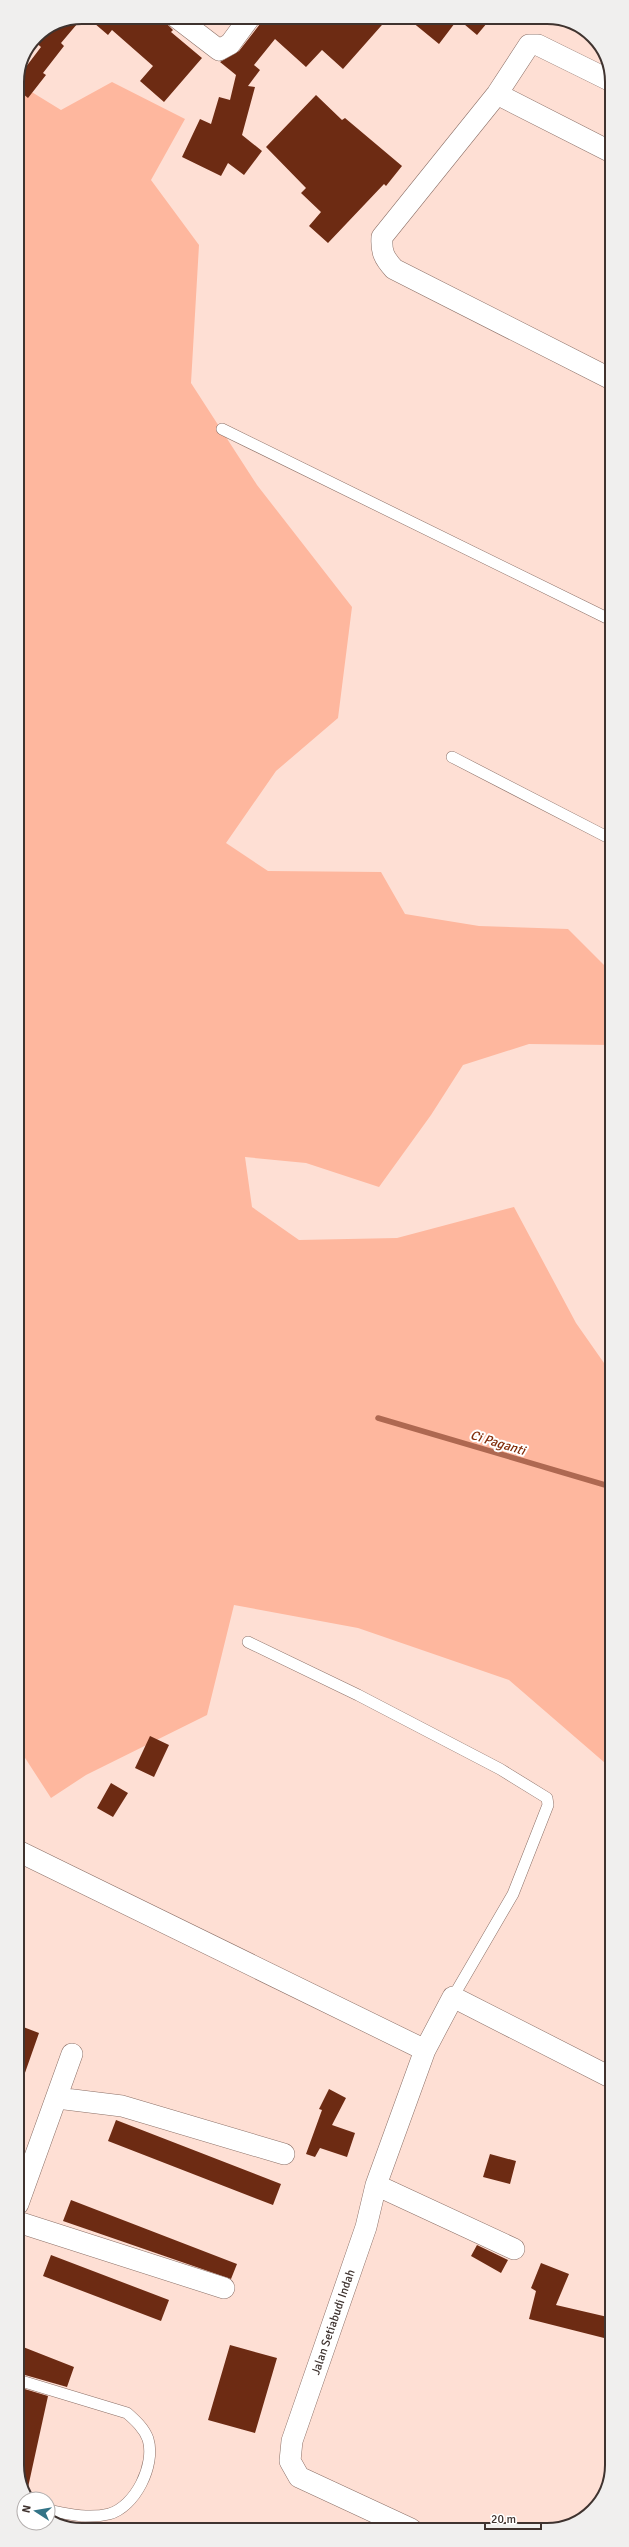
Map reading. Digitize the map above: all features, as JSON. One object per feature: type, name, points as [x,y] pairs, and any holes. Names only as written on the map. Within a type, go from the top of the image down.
[{"type":"street","points":[[185,24],[219,50],[230,44],[245,24]]},
{"type":"street","points":[[605,78],[538,45],[532,45],[526,48],[497,94],[382,237],[381,250],[384,259],[394,269],[605,376]]},
{"type":"street","points":[[497,94],[605,149]]},
{"type":"street","points":[[24,1854],[425,2050]]},
{"type":"street","points":[[453,1997],[605,2074]]},
{"type":"street","name":"Jalan Setiabudi Indah","points":[[398,2523],[299,2477],[290,2461],[292,2441],[366,2227],[376,2185],[425,2050],[453,1997]]},
{"type":"street","points":[[24,2188],[72,2054]]},
{"type":"street","points":[[57,2098],[122,2106],[284,2154]]},
{"type":"street","points":[[376,2185],[514,2249]]},
{"type":"street","points":[[24,2224],[224,2288]]},
{"type":"lane","points":[[222,429],[605,617]]},
{"type":"lane","points":[[452,757],[605,836]]},
{"type":"lane","points":[[248,1642],[358,1695],[500,1769],[547,1798],[548,1805],[513,1894],[453,1997]]},
{"type":"lane","points":[[24,2382],[127,2413],[138,2422],[148,2439],[147,2470],[141,2485],[121,2509],[109,2514],[87,2517],[56,2511]]},
{"type":"shaded area","points":[[112,82],[185,119],[151,180],[199,245],[191,383],[257,485],[352,607],[338,718],[276,771],[226,843],[268,871],[381,872],[405,914],[479,926],[568,929],[605,966],[605,1045],[529,1044],[463,1065],[431,1115],[379,1187],[306,1163],[245,1157],[252,1207],[299,1240],[397,1238],[514,1207],[576,1323],[605,1364],[605,1763],[509,1680],[358,1628],[234,1605],[207,1715],[86,1775],[51,1798],[24,1756],[24,87],[61,110]]},
{"type":"building","points":[[77,24],[61,43],[64,46],[43,73],[46,75],[28,98],[24,95],[25,71],[26,66],[41,47],[38,45],[50,34],[60,28]]},
{"type":"building","points":[[95,24],[167,24],[173,30],[171,32],[202,58],[164,102],[140,81],[153,66],[112,30],[108,35]]},
{"type":"building","points":[[260,24],[383,24],[343,69],[322,50],[306,67],[275,39],[254,65],[260,70],[248,86],[255,87],[242,135],[262,151],[244,175],[228,163],[221,176],[182,157],[200,119],[211,124],[219,97],[230,100],[236,75],[220,62],[239,51]]},
{"type":"building","points":[[415,24],[454,24],[439,44]]},
{"type":"building","points":[[464,24],[486,24],[477,35]]},
{"type":"building","points":[[316,95],[342,120],[345,118],[402,166],[386,186],[384,184],[328,243],[309,226],[321,212],[301,193],[306,188],[266,147]]},
{"type":"building","points":[[150,1736],[169,1745],[154,1777],[135,1768]]},
{"type":"building","points":[[111,1783],[128,1793],[113,1817],[97,1808]]},
{"type":"building","points":[[24,2027],[39,2033],[24,2076]]},
{"type":"building","points":[[329,2089],[346,2098],[332,2125],[355,2133],[347,2157],[320,2148],[315,2157],[306,2154],[322,2110],[319,2109]]},
{"type":"building","points":[[116,2120],[281,2184],[273,2205],[108,2141]]},
{"type":"building","points":[[490,2154],[516,2161],[510,2184],[483,2177]]},
{"type":"building","points":[[71,2200],[237,2264],[231,2279],[63,2221]]},
{"type":"building","points":[[477,2245],[508,2260],[501,2273],[471,2256]]},
{"type":"building","points":[[51,2255],[169,2300],[161,2321],[43,2276]]},
{"type":"building","points":[[541,2263],[569,2274],[556,2305],[605,2316],[605,2338],[529,2319],[536,2291],[531,2288]]},
{"type":"building","points":[[230,2345],[277,2358],[255,2433],[208,2420]]},
{"type":"building","points":[[24,2347],[74,2367],[67,2387],[24,2375]]},
{"type":"building","points":[[24,2389],[48,2396],[28,2487],[24,2465]]},
{"type":"waterway","name":"Ci Paganti","points":[[378,1418],[605,1485]]}]
